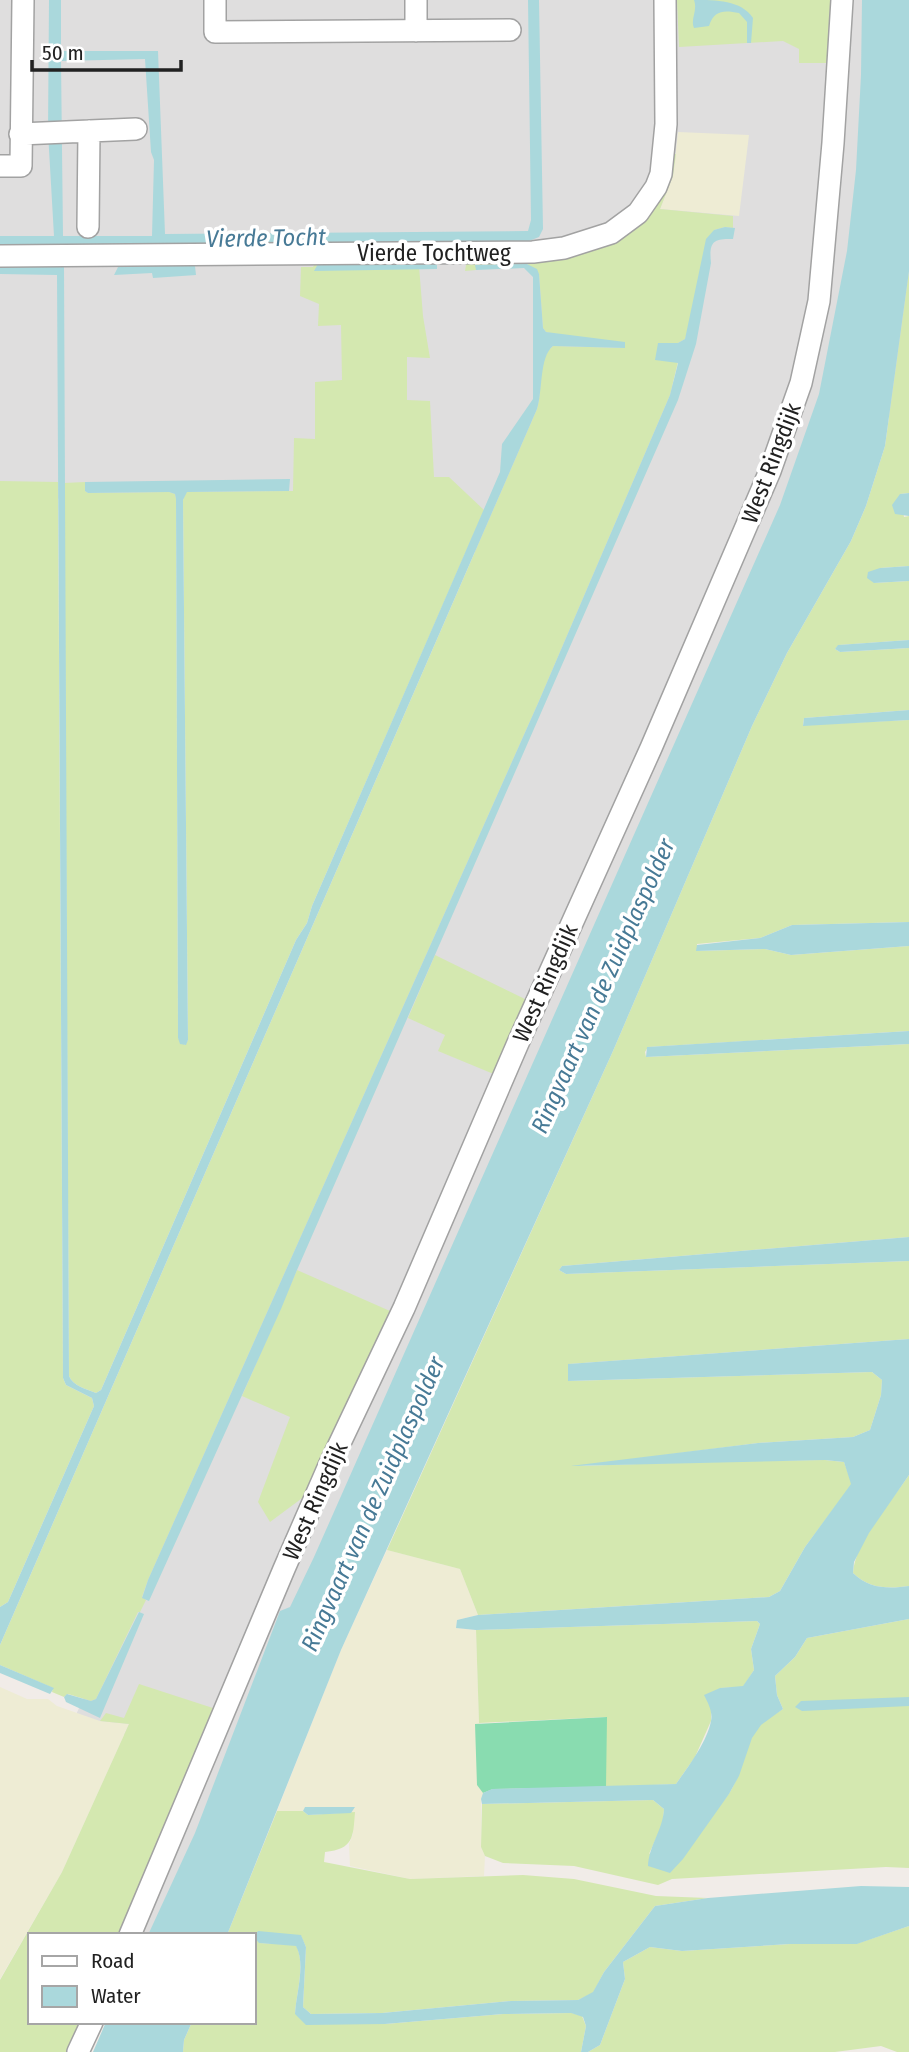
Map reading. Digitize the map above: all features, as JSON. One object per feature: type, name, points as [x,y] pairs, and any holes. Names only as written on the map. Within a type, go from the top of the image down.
[{"type":"street","points":[[0,166],[20,166],[23,0]]},
{"type":"street","points":[[215,0],[215,32],[510,30]]},
{"type":"street","points":[[416,0],[416,31]]},
{"type":"street","name":"Vierde Tochtweg","points":[[0,256],[533,253],[593,240],[611,233],[638,213],[649,200],[662,174],[666,124],[665,0]]},
{"type":"street","name":"West Ringdijk","points":[[132,1933],[290,1556],[404,1308],[518,1043],[652,748],[771,471],[801,383],[819,301],[842,0]]},
{"type":"street","points":[[20,134],[136,129]]},
{"type":"street","points":[[88,227],[89,131]]},
{"type":"street","points":[[78,2052],[91,2024]]},
{"type":"shaded area","points":[[0,0],[909,0],[909,415],[856,418],[179,1933],[105,1933],[186,1757],[75,1717],[686,354],[483,555],[299,500],[0,498]]},
{"type":"shaded area","points":[[678,132],[749,135],[739,216],[660,209],[673,176]]},
{"type":"shaded area","points":[[387,1550],[460,1569],[478,1615],[457,1620],[456,1628],[476,1630],[479,1723],[606,1787],[493,1789],[481,1799],[484,1876],[410,1879],[350,1866],[349,1844],[353,1834],[344,1811],[277,1811],[341,1650]]},
{"type":"shaded area","points":[[0,1687],[27,1699],[48,1699],[57,1706],[100,1721],[129,1724],[62,1872],[0,1979]]},
{"type":"green space","points":[[677,0],[835,0],[833,63],[799,63],[799,49],[783,41],[679,47]]},
{"type":"green space","points":[[669,154],[676,154],[673,176],[660,209],[733,216],[733,228],[714,230],[685,339],[678,343],[678,362],[670,395],[539,701],[148,1580],[142,1597],[146,1600],[96,1699],[91,1701],[68,1694],[64,1697],[52,1692],[53,1688],[0,1665],[0,1645],[537,409],[542,366],[548,351],[553,346],[624,348],[546,332],[543,328],[539,274],[527,264],[476,265],[476,270],[465,271],[466,265],[477,259],[617,241],[639,227],[649,215]]},
{"type":"green space","points":[[434,258],[437,264],[319,264],[419,266],[430,358],[407,357],[407,400],[430,401],[434,477],[449,477],[484,510],[312,906],[307,923],[296,940],[101,1390],[96,1393],[77,1385],[69,1376],[64,483],[85,482],[85,491],[88,493],[175,494],[178,1038],[185,1045],[188,1040],[183,500],[186,492],[293,491],[294,438],[315,439],[315,382],[342,380],[341,325],[318,326],[319,304],[300,296],[301,267],[313,267],[317,260]]},
{"type":"green space","points":[[909,271],[909,493],[900,494],[904,517],[909,516],[909,566],[880,568],[874,583],[909,581],[909,640],[839,645],[835,649],[840,652],[909,648],[909,710],[804,718],[803,725],[909,720],[909,922],[792,925],[760,938],[697,944],[697,951],[765,949],[791,955],[909,946],[909,1031],[648,1047],[645,1052],[646,1057],[909,1044],[909,1237],[562,1266],[559,1270],[566,1274],[909,1261],[909,1339],[569,1364],[569,1381],[872,1372],[882,1380],[881,1395],[870,1430],[853,1437],[758,1443],[579,1466],[725,1461],[844,1462],[852,1484],[805,1547],[780,1591],[769,1597],[478,1615],[460,1569],[387,1550],[613,1051],[752,726],[787,653],[851,541],[866,506],[885,446]]},
{"type":"green space","points":[[0,481],[58,482],[63,1378],[66,1385],[92,1398],[94,1406],[8,1602],[0,1607]]},
{"type":"green space","points":[[435,955],[527,1000],[496,1075],[438,1051],[445,1035],[408,1018]]},
{"type":"green space","points":[[297,1270],[390,1311],[305,1496],[270,1522],[258,1502],[290,1417],[242,1396]]},
{"type":"green space","points":[[909,1475],[909,1586],[872,1585],[853,1573],[855,1561],[867,1535]]},
{"type":"green space","points":[[909,1619],[909,1868],[672,1879],[658,1885],[574,1866],[503,1863],[485,1856],[481,1847],[482,1804],[653,1800],[664,1809],[663,1823],[649,1854],[702,1821],[728,1795],[754,1733],[762,1723],[783,1709],[777,1695],[775,1676],[795,1657],[807,1638]]},
{"type":"green space","points":[[757,1621],[760,1624],[751,1649],[754,1670],[743,1687],[720,1688],[711,1708],[711,1721],[695,1757],[676,1784],[606,1787],[606,1717],[479,1723],[476,1630]]},
{"type":"green space","points":[[139,1684],[219,1710],[125,1933],[28,1933],[28,2024],[84,2024],[72,2052],[0,2052],[0,1980],[62,1872],[129,1724],[100,1721],[106,1713],[124,1718]]},
{"type":"green space","points":[[607,1717],[606,1787],[493,1789],[483,1793],[477,1785],[475,1724]]},
{"type":"green space","points":[[277,1811],[303,1811],[308,1815],[355,1812],[354,1828],[347,1845],[325,1852],[324,1862],[410,1879],[523,1875],[574,1879],[656,1896],[708,1898],[655,1906],[604,1972],[593,1993],[578,2000],[511,2001],[382,2013],[311,2014],[303,2007],[306,1947],[301,1936],[259,1943],[296,1945],[300,1970],[295,2014],[385,2024],[503,2014],[572,2013],[582,2016],[586,2026],[581,2052],[183,2052],[184,2040],[191,2024],[256,2024],[256,1933],[228,1933]]},
{"type":"green space","points":[[909,1926],[909,2052],[897,2052],[881,2046],[835,2052],[588,2052],[600,2045],[625,1979],[623,1962],[650,1947],[682,1951],[790,1944],[856,1944]]},
{"type":"water","name":"Vierde Tocht","points":[[49,0],[61,0],[61,51],[158,51],[165,234],[528,231],[531,220],[528,0],[539,0],[543,229],[539,237],[529,241],[480,244],[0,247],[0,236],[54,236],[48,132]],"holes":[[[145,59],[151,152],[154,160],[152,236],[63,236],[61,61]]]},
{"type":"water","points":[[694,0],[727,2],[748,12],[753,18],[751,43],[747,43],[747,22],[739,13],[720,12],[709,26],[694,28]]},
{"type":"water","name":"Ringvaart van de Zuidplaspolder","points":[[862,0],[909,0],[909,271],[885,446],[866,506],[851,541],[787,653],[752,726],[613,1051],[341,1650],[228,1933],[149,1933],[195,1833],[280,1611],[290,1607],[314,1557],[780,505],[819,394],[847,251],[856,170]]},
{"type":"water","points":[[735,228],[733,239],[713,243],[696,344],[678,400],[281,1309],[149,1601],[142,1598],[148,1580],[539,701],[670,395],[678,363],[655,360],[658,343],[678,343],[685,339],[706,239],[714,230]]},
{"type":"water","points":[[318,264],[437,264],[437,269],[314,271]]},
{"type":"water","points":[[527,264],[537,269],[539,274],[543,328],[546,332],[625,342],[625,348],[553,346],[545,358],[537,409],[0,1645],[0,1607],[8,1602],[94,1406],[92,1398],[66,1385],[63,1378],[57,275],[0,274],[0,267],[64,267],[69,1376],[77,1385],[96,1393],[101,1390],[296,940],[307,923],[500,472],[502,444],[533,399],[533,277],[524,268],[476,270],[475,265]]},
{"type":"water","points":[[119,265],[195,266],[196,275],[153,278],[152,273],[114,275]]},
{"type":"water","points":[[290,479],[289,491],[187,492],[183,500],[188,1040],[186,1045],[180,1044],[176,499],[175,494],[169,492],[88,493],[85,491],[85,482]]},
{"type":"water","points":[[909,493],[909,516],[895,514],[892,505],[900,494]]},
{"type":"water","points":[[909,566],[909,581],[874,583],[867,578],[868,572],[880,568]]},
{"type":"water","points":[[909,640],[909,648],[840,652],[835,649],[838,645]]},
{"type":"water","points":[[909,710],[909,720],[803,726],[804,718]]},
{"type":"water","points":[[909,922],[909,946],[791,955],[765,949],[696,951],[697,945],[760,938],[792,925]]},
{"type":"water","points":[[909,1031],[909,1044],[646,1057],[647,1047]]},
{"type":"water","points":[[909,1237],[909,1261],[566,1274],[559,1270],[562,1266]]},
{"type":"water","points":[[909,1339],[909,1475],[869,1533],[854,1562],[853,1573],[880,1587],[909,1586],[909,1619],[807,1638],[795,1657],[775,1676],[777,1695],[783,1709],[761,1725],[752,1738],[739,1776],[729,1794],[670,1873],[648,1866],[664,1809],[653,1800],[482,1804],[483,1793],[492,1789],[676,1784],[709,1729],[711,1714],[704,1695],[720,1688],[743,1686],[754,1670],[751,1649],[760,1624],[757,1621],[476,1630],[456,1628],[457,1620],[478,1615],[769,1597],[780,1591],[805,1547],[851,1484],[844,1462],[825,1460],[570,1466],[758,1443],[853,1437],[870,1430],[881,1395],[882,1380],[872,1372],[568,1381],[568,1364]]},
{"type":"water","points":[[139,1612],[144,1614],[100,1718],[66,1702],[64,1697],[67,1694],[91,1701],[96,1699]]},
{"type":"water","points":[[0,1665],[54,1688],[50,1694],[0,1673]]},
{"type":"water","points":[[909,1697],[909,1706],[802,1711],[795,1707],[801,1701]]},
{"type":"water","points":[[305,1807],[355,1807],[351,1813],[308,1815],[303,1811]]},
{"type":"water","points":[[861,1886],[909,1887],[909,1926],[857,1944],[790,1944],[682,1951],[650,1947],[623,1962],[625,1979],[600,2045],[588,2052],[581,2052],[586,2026],[583,2017],[571,2013],[503,2014],[385,2024],[306,2025],[295,2014],[300,1970],[296,1946],[259,1943],[256,1939],[258,1931],[301,1935],[306,1947],[303,2007],[311,2014],[382,2013],[511,2001],[578,2000],[593,1992],[604,1972],[655,1906],[708,1898]]},
{"type":"water","points":[[105,2024],[191,2024],[184,2040],[183,2052],[93,2052]]}]
